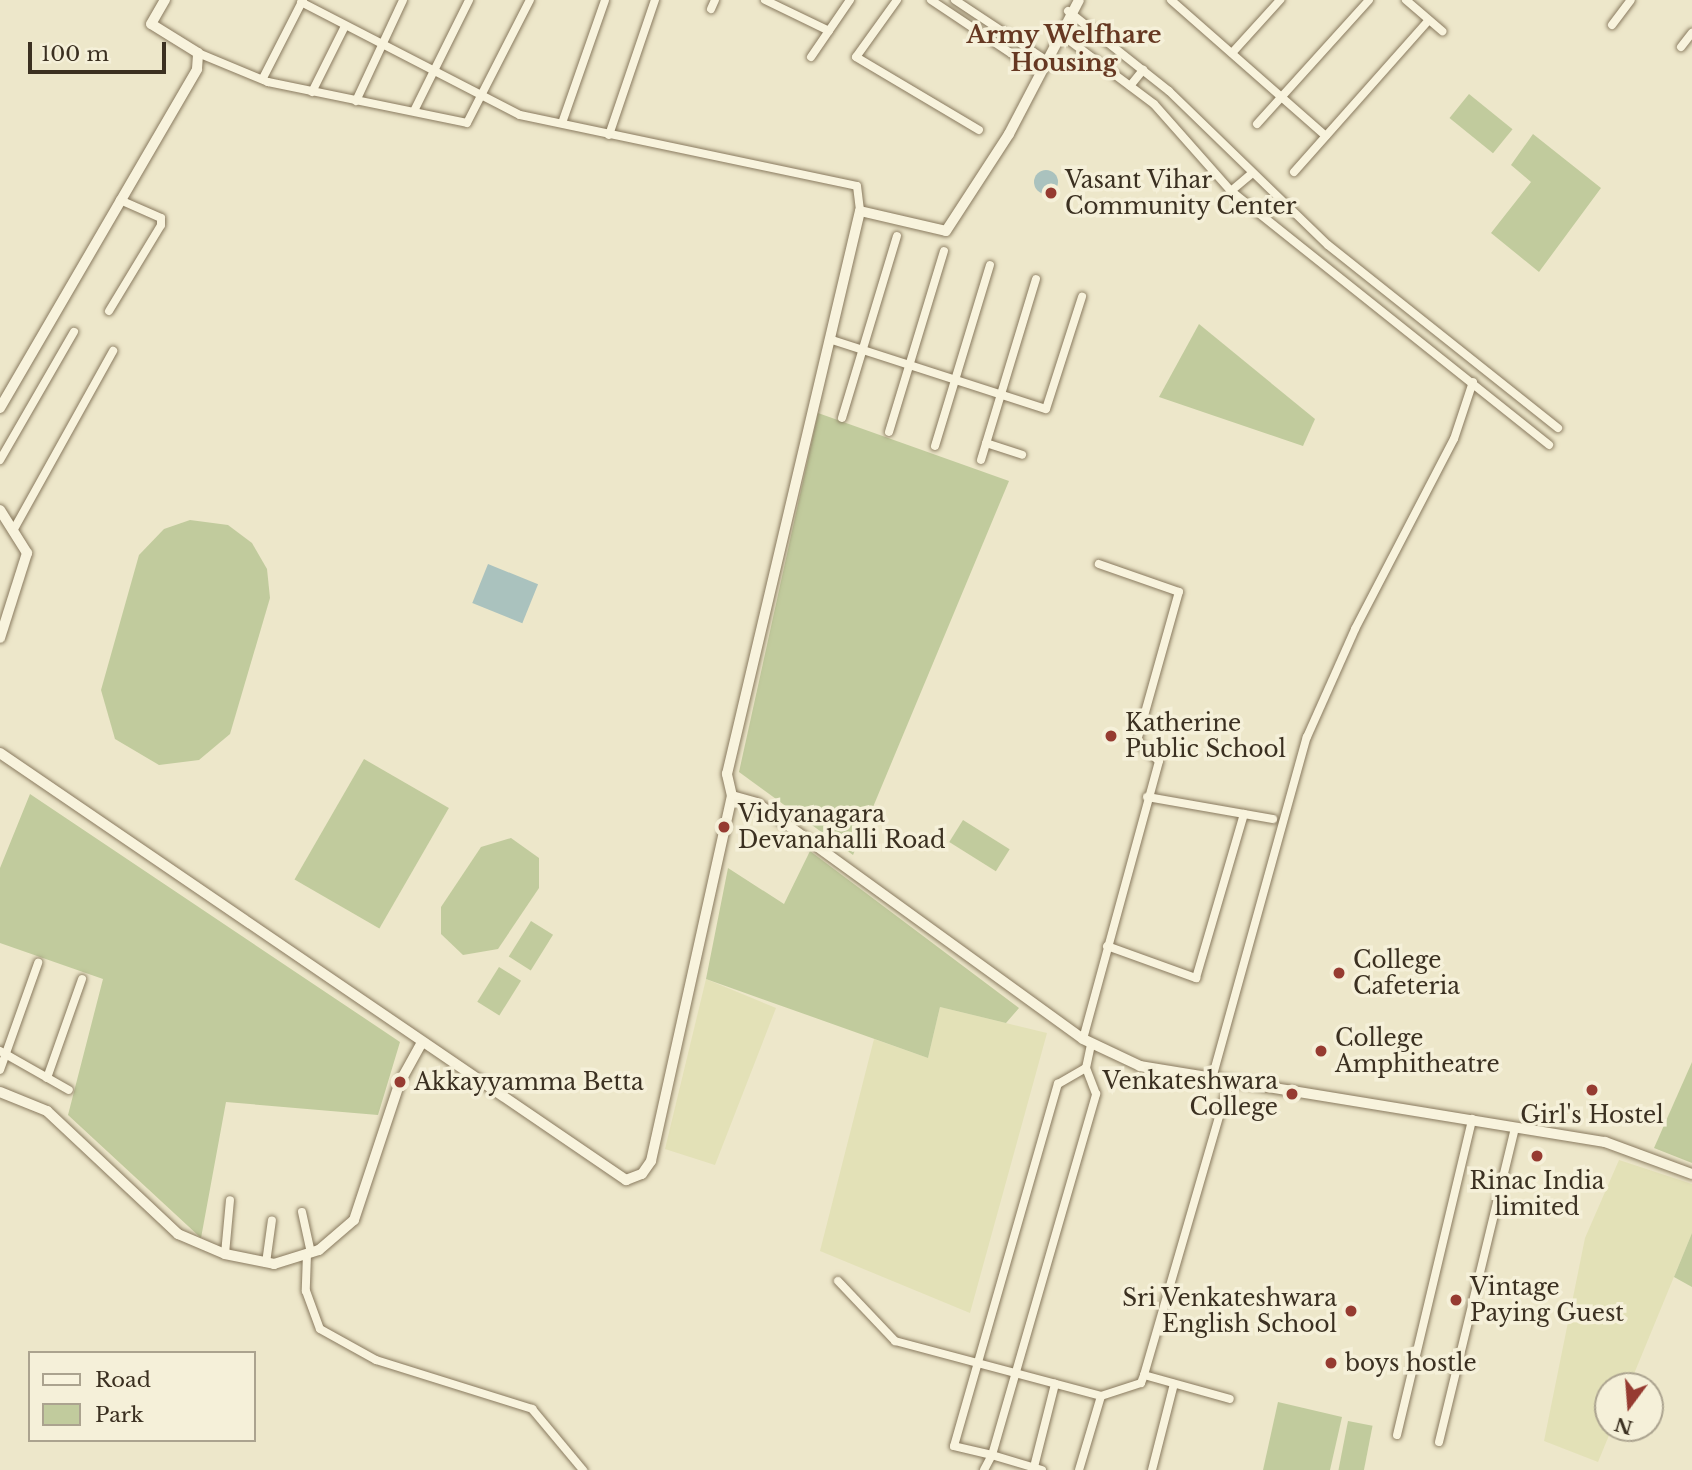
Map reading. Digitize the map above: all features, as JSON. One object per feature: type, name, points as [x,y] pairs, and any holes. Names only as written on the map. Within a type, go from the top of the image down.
[{"type":"main road","points":[[0,510],[14,528],[27,553],[0,638]]},
{"type":"main road","points":[[0,753],[421,1044],[626,1180],[642,1174],[651,1161],[732,796],[757,803],[1087,1041],[1140,1066],[1228,1085],[1472,1119],[1618,1145],[1692,1174]]},
{"type":"street","points":[[165,0],[151,24],[198,53],[263,78],[312,92],[467,123],[530,0]]},
{"type":"street","points":[[356,101],[403,0]]},
{"type":"street","points":[[414,111],[469,0]]},
{"type":"street","points":[[562,122],[605,0]]},
{"type":"street","points":[[609,135],[655,0]]},
{"type":"street","points":[[712,9],[715,0]]},
{"type":"street","points":[[765,0],[829,31]]},
{"type":"street","points":[[811,57],[850,0]]},
{"type":"street","points":[[897,0],[856,57],[979,130]]},
{"type":"street","points":[[931,0],[1038,72]]},
{"type":"street","points":[[956,0],[1044,59]]},
{"type":"street","points":[[860,211],[946,232],[1009,134],[1058,32],[1069,11],[1079,0]]},
{"type":"street","points":[[1171,0],[1326,136]]},
{"type":"street","points":[[1232,53],[1280,0]]},
{"type":"street","points":[[1256,124],[1369,0]]},
{"type":"street","points":[[1406,0],[1442,31]]},
{"type":"street","points":[[1612,25],[1631,0]]},
{"type":"street","points":[[263,78],[302,1],[481,98],[520,115],[857,186],[860,211],[727,774],[732,796]]},
{"type":"street","points":[[1069,11],[1143,70],[1250,175],[1558,428]]},
{"type":"street","points":[[1294,172],[1429,20]]},
{"type":"street","points":[[312,92],[345,26]]},
{"type":"street","points":[[1058,32],[1130,86],[1231,191],[1549,445]]},
{"type":"street","points":[[1681,47],[1692,33]]},
{"type":"street","points":[[0,408],[197,69],[198,53]]},
{"type":"street","points":[[1130,86],[1143,70]]},
{"type":"street","points":[[1231,191],[1250,175]]},
{"type":"street","points":[[108,312],[161,225],[161,218],[120,200]]},
{"type":"street","points":[[842,418],[897,236]]},
{"type":"street","points":[[889,432],[944,251]]},
{"type":"street","points":[[935,446],[990,265]]},
{"type":"street","points":[[981,460],[1036,279]]},
{"type":"street","points":[[829,339],[1046,409],[1082,297]]},
{"type":"street","points":[[0,460],[74,332]]},
{"type":"street","points":[[14,528],[113,351]]},
{"type":"street","points":[[1211,1082],[1307,737],[1355,629],[1454,439],[1473,382]]},
{"type":"street","points":[[986,443],[1022,455]]},
{"type":"street","points":[[984,1470],[992,1455],[1096,1094],[1086,1068],[1087,1041],[1107,946],[1159,761],[1138,741],[1179,589],[1099,564]]},
{"type":"street","points":[[1147,797],[1273,819]]},
{"type":"street","points":[[1107,946],[1196,978],[1244,814]]},
{"type":"street","points":[[0,1070],[3,1053],[38,963]]},
{"type":"street","points":[[47,1078],[82,979]]},
{"type":"street","points":[[0,1093],[47,1111],[178,1234],[225,1254],[266,1263],[309,1254],[354,1220],[400,1082],[421,1044]]},
{"type":"street","points":[[3,1053],[69,1090]]},
{"type":"street","points":[[1055,1384],[1039,1469],[954,1446],[1058,1084],[1086,1068]]},
{"type":"street","points":[[838,1281],[895,1341],[1101,1395],[1141,1383],[1228,1085]]},
{"type":"street","points":[[1397,1435],[1472,1119]]},
{"type":"street","points":[[1439,1442],[1515,1126]]},
{"type":"street","points":[[225,1254],[230,1199]]},
{"type":"street","points":[[302,1212],[309,1254],[306,1292],[320,1329],[376,1360],[532,1409],[583,1470]]},
{"type":"street","points":[[266,1263],[272,1220]]},
{"type":"street","points":[[1144,1375],[1230,1399]]},
{"type":"street","points":[[1152,1470],[1174,1384]]},
{"type":"street","points":[[1079,1470],[1101,1395]]},
{"type":"shaded area","points":[[706,979],[776,1008],[715,1165],[665,1149]]},
{"type":"shaded area","points":[[940,1007],[1047,1033],[970,1313],[820,1251],[874,1039],[928,1058]]},
{"type":"shaded area","points":[[1619,1160],[1692,1184],[1692,1233],[1635,1372],[1594,1372],[1594,1442],[1606,1442],[1598,1462],[1544,1441],[1585,1238]]},
{"type":"green space","points":[[1469,94],[1513,129],[1493,153],[1449,118]]},
{"type":"green space","points":[[1533,134],[1601,188],[1539,272],[1491,233],[1531,182],[1511,165]]},
{"type":"green space","points":[[1199,324],[1315,419],[1303,446],[1159,397]]},
{"type":"green space","points":[[818,413],[1009,481],[853,855],[739,772]]},
{"type":"green space","points":[[190,520],[228,525],[252,543],[267,569],[270,598],[230,734],[199,760],[159,765],[115,739],[101,690],[139,555],[164,529]]},
{"type":"green space","points":[[364,759],[449,808],[379,928],[294,879]]},
{"type":"green space","points":[[30,794],[400,1042],[378,1115],[226,1102],[201,1238],[68,1115],[103,979],[0,943],[0,868]]},
{"type":"green space","points":[[963,820],[1010,849],[996,871],[949,842]]},
{"type":"green space","points":[[511,838],[539,858],[539,888],[498,949],[463,955],[441,934],[441,907],[481,847]]},
{"type":"green space","points":[[810,851],[1019,1008],[1006,1023],[940,1007],[928,1058],[706,979],[728,868],[784,904]]},
{"type":"green space","points":[[531,921],[553,935],[531,970],[509,957]]},
{"type":"green space","points":[[499,967],[521,981],[499,1016],[477,1002]]},
{"type":"green space","points":[[1692,1062],[1692,1163],[1654,1148]]},
{"type":"green space","points":[[1692,1233],[1692,1287],[1674,1277]]},
{"type":"green space","points":[[1278,1402],[1342,1417],[1330,1470],[1263,1470]]},
{"type":"green space","points":[[1348,1421],[1373,1426],[1364,1470],[1338,1470]]},
{"type":"water","points":[[1046,170],[1055,173],[1058,182],[1055,191],[1046,194],[1037,191],[1034,182],[1037,173]]},
{"type":"water","points":[[488,564],[538,584],[522,623],[472,603]]},
{"type":"place","name":"Vasant Vihar Community Center","points":[[1051,193]]},
{"type":"place","name":"Katherine Public School","points":[[1111,736]]},
{"type":"place","name":"Vidyanagara Devanahalli Road","points":[[724,827]]},
{"type":"place","name":"College Cafeteria","points":[[1339,973]]},
{"type":"place","name":"College Amphitheatre","points":[[1321,1051]]},
{"type":"place","name":"Akkayyamma Betta","points":[[400,1082]]},
{"type":"place","name":"Girl's Hostel","points":[[1592,1090]]},
{"type":"place","name":"Venkateshwara College","points":[[1292,1094]]},
{"type":"place","name":"Rinac India limited","points":[[1537,1156]]},
{"type":"place","name":"Vintage Paying Guest","points":[[1456,1300]]},
{"type":"place","name":"Sri Venkateshwara English School","points":[[1351,1311]]},
{"type":"place","name":"boys hostle","points":[[1331,1363]]},
{"type":"district","name":"Army Welfhare Housing","points":[[1064,49]]}]
